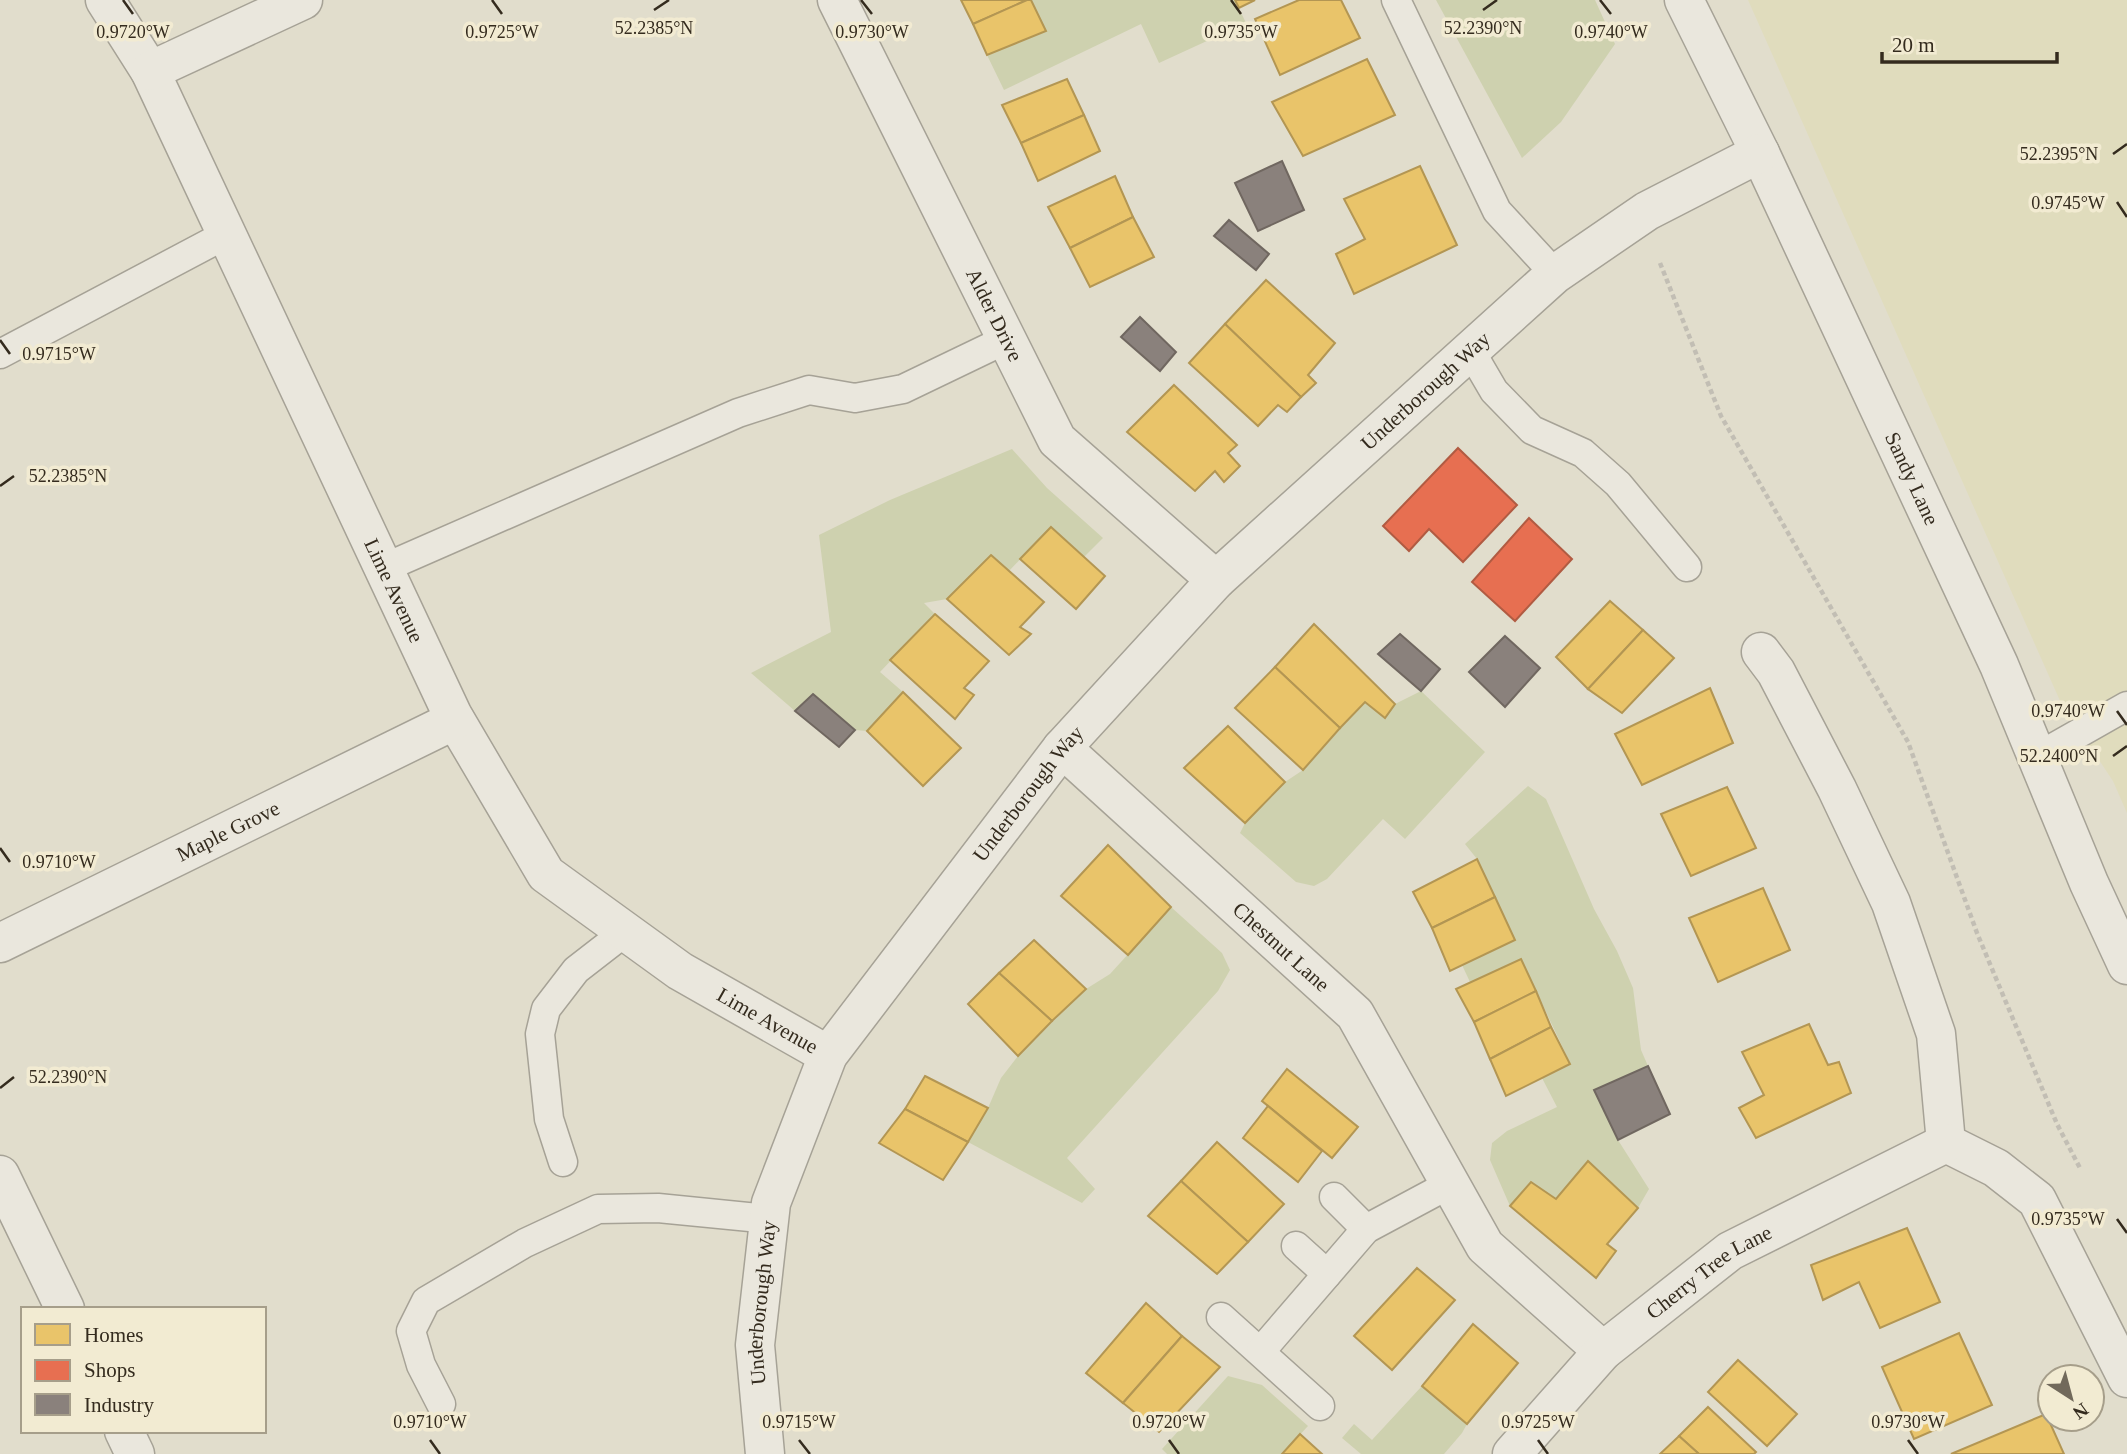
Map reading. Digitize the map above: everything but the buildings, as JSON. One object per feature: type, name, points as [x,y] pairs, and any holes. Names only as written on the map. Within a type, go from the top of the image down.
[{"type":"street","name":"Lime Avenue","points":[[105,0],[150,71],[456,720],[546,874],[680,971],[828,1055]]},
{"type":"street","points":[[150,71],[303,0]]},
{"type":"street","name":"Alder Drive","points":[[837,0],[1058,440],[1216,580]]},
{"type":"street","name":"Sandy Lane","points":[[1684,0],[1760,153],[1999,666],[2127,965]]},
{"type":"street","name":"Underborough Way","points":[[765,1454],[755,1345],[771,1203],[828,1055],[1062,748],[1216,580],[1555,274],[1647,211],[1760,153]]},
{"type":"street","points":[[1761,652],[1776,672],[1837,789],[1891,903],[1936,1034],[1946,1143],[1996,1168],[2037,1200],[2127,1378]]},
{"type":"street","name":"Maple Grove","points":[[0,943],[456,720]]},
{"type":"street","name":"Chestnut Lane","points":[[1062,748],[1355,1014],[1485,1246],[1602,1350]]},
{"type":"street","name":"Cherry Tree Lane","points":[[1512,1454],[1602,1350],[1730,1251],[1946,1143]]},
{"type":"street","points":[[0,1175],[13,1237],[64,1307]]},
{"type":"street","points":[[125,1433],[135,1454]]},
{"type":"lane","points":[[1396,0],[1497,211],[1555,274]]},
{"type":"lane","points":[[0,354],[227,234]]},
{"type":"lane","points":[[384,568],[738,413],[809,390],[855,398],[903,390],[1007,339]]},
{"type":"lane","points":[[1471,350],[1494,391],[1503,401],[1532,429],[1583,453],[1618,484],[1687,567]]},
{"type":"lane","points":[[2037,757],[2127,706]]},
{"type":"lane","points":[[564,1162],[549,1119],[540,1034],[546,1009],[576,970],[625,932]]},
{"type":"lane","points":[[1261,1351],[1366,1229],[1450,1184]]},
{"type":"lane","points":[[1334,1197],[1366,1229]]},
{"type":"lane","points":[[441,1404],[421,1365],[411,1331],[426,1301],[525,1243],[598,1209],[658,1208],[769,1219]]},
{"type":"lane","points":[[1296,1245],[1327,1274]]},
{"type":"lane","points":[[1221,1317],[1320,1406]]},
{"type":"path","points":[[1657,255],[1721,416],[1908,743],[1977,933],[2057,1124],[2082,1174]]},
{"type":"shaded area","points":[[1748,0],[2127,0],[2127,813],[2113,781],[2061,703]]},
{"type":"green space","points":[[1031,0],[1235,0],[1246,23],[1159,63],[1141,24],[1004,90],[987,55],[1045,31]]},
{"type":"green space","points":[[1436,0],[1595,0],[1615,44],[1561,122],[1522,158]]},
{"type":"green space","points":[[1012,449],[1047,488],[1103,538],[1084,557],[1051,527],[1009,571],[991,555],[947,599],[924,603],[935,614],[880,672],[903,692],[867,731],[855,730],[795,711],[751,673],[831,632],[819,535],[890,500]]},
{"type":"green space","points":[[1421,691],[1485,752],[1405,839],[1383,819],[1327,879],[1314,886],[1296,882],[1240,833],[1245,823],[1285,782],[1303,770],[1365,702],[1385,718],[1395,704]]},
{"type":"green space","points":[[1528,786],[1546,799],[1594,909],[1633,988],[1641,1050],[1648,1066],[1594,1090],[1618,1140],[1649,1189],[1638,1208],[1588,1161],[1556,1199],[1531,1182],[1510,1206],[1490,1160],[1492,1143],[1507,1131],[1557,1107],[1542,1078],[1570,1063],[1521,959],[1470,982],[1462,965],[1515,940],[1477,859],[1465,844]]},
{"type":"green space","points":[[1171,907],[1222,953],[1230,970],[1218,991],[1067,1158],[1095,1189],[1082,1203],[968,1142],[988,1108],[1001,1078],[1018,1056],[1086,989],[1110,974]]},
{"type":"green space","points":[[1228,1376],[1262,1385],[1308,1426],[1282,1454],[1167,1454],[1162,1449]]},
{"type":"green space","points":[[1422,1386],[1467,1424],[1444,1454],[1361,1454],[1342,1438],[1354,1424],[1372,1440]]}]
